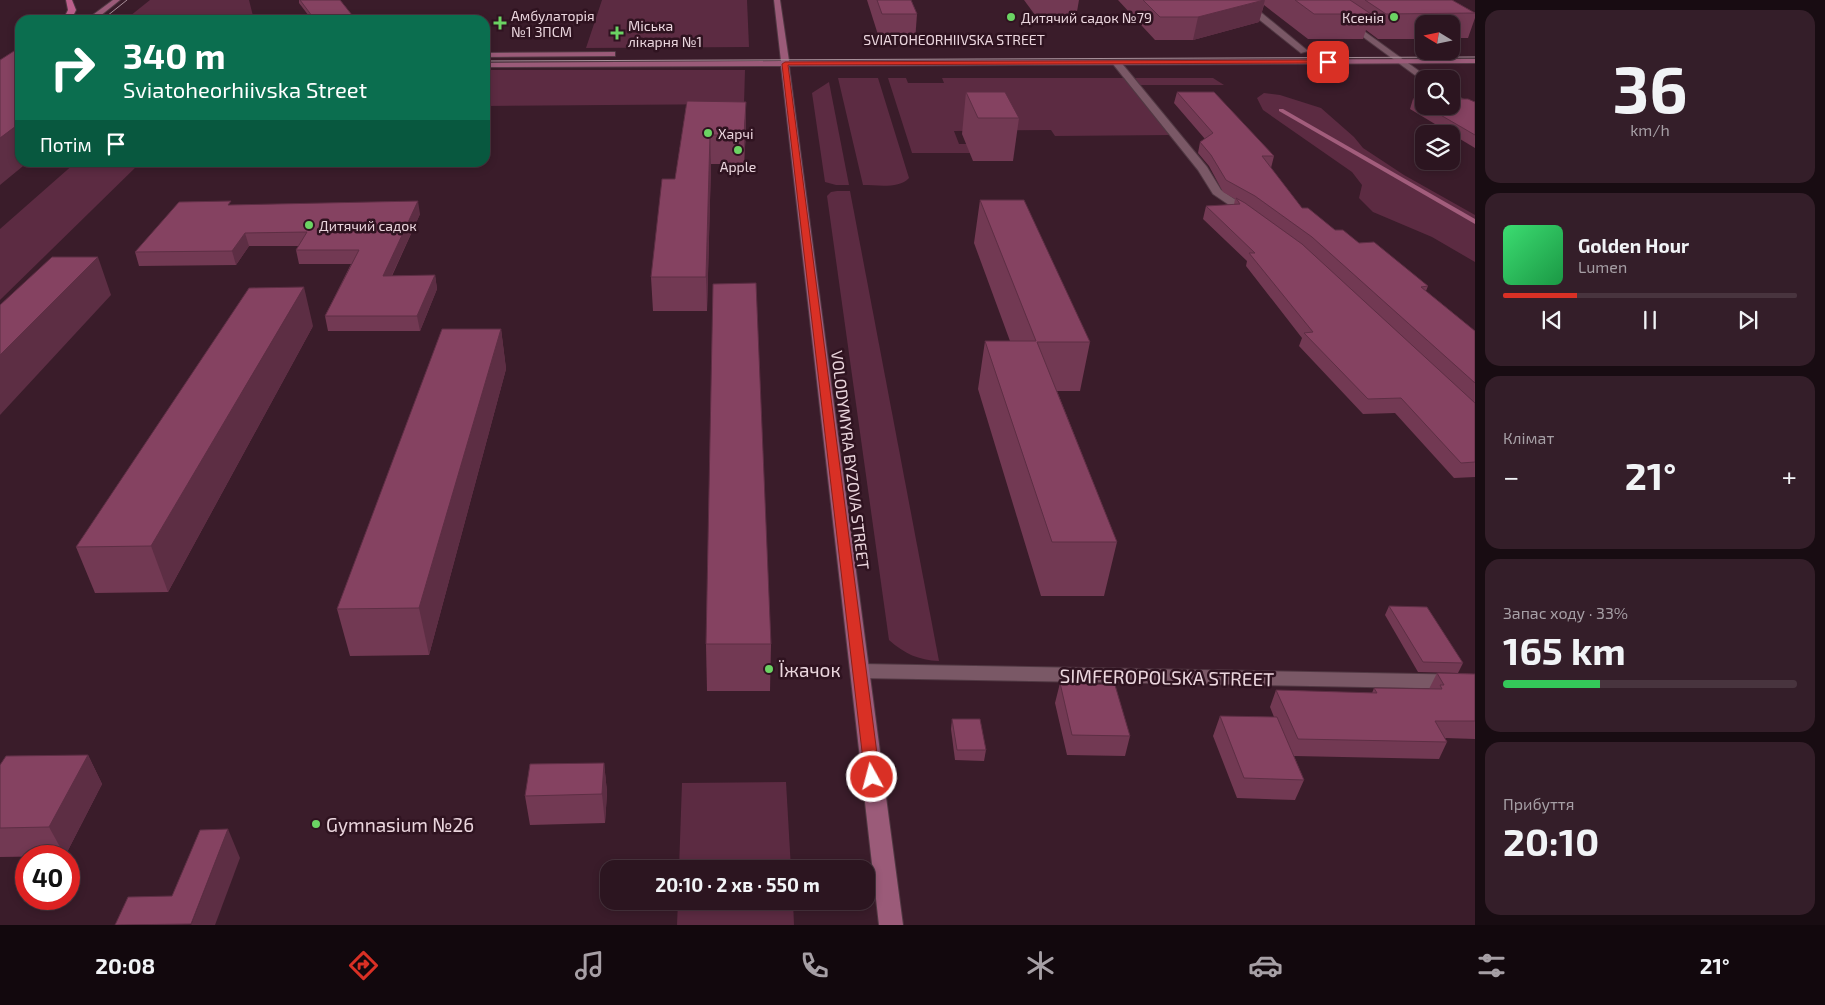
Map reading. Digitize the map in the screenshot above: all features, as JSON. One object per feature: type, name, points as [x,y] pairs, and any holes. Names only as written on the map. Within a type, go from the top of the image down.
[{"type":"main road","points":[[69,0],[72,10],[70,15]]},
{"type":"street","points":[[97,15],[117,0]]},
{"type":"street","name":"VOLODYMYRA BYZOVA STREET","points":[[777,0],[891,925]]},
{"type":"street","points":[[1227,0],[1249,7],[1304,51]]},
{"type":"street","points":[[1316,0],[1415,71]]},
{"type":"street","points":[[1285,51],[1314,51]]},
{"type":"street","points":[[1369,51],[1406,51]]},
{"type":"street","points":[[490,54],[625,54]]},
{"type":"street","name":"SVIATOHEORHIIVSKA STREET","points":[[490,65],[783,56],[1116,62],[1475,61]]},
{"type":"street","points":[[1116,62],[1203,169],[1208,181],[1218,195],[1263,224]]},
{"type":"street","points":[[1460,101],[1475,110]]},
{"type":"street","name":"SIMFEROPOLSKA STREET","points":[[860,672],[1475,682]]},
{"type":"shaded area","points":[[150,0],[249,0],[253,15],[131,15]]},
{"type":"shaded area","points":[[602,0],[747,0],[749,47],[586,48]]},
{"type":"shaded area","points":[[490,70],[745,70],[744,104],[490,106]]},
{"type":"shaded area","points":[[838,78],[878,78],[909,178],[905,181],[888,186],[863,185]]},
{"type":"shaded area","points":[[888,78],[906,78],[908,83],[944,83],[942,78],[1125,78],[1171,135],[1055,136],[1051,130],[954,131],[959,144],[968,144],[972,153],[912,153]]},
{"type":"shaded area","points":[[1135,78],[1213,78],[1224,85],[1140,85]]},
{"type":"shaded area","points":[[829,82],[849,185],[836,185],[825,182],[812,93]]},
{"type":"shaded area","points":[[1264,93],[1280,95],[1321,108],[1354,137],[1363,148],[1404,175],[1475,215],[1475,262],[1432,237],[1373,212],[1359,198],[1362,185],[1352,172],[1263,110],[1257,98]]},
{"type":"shaded area","points":[[70,167],[136,167],[0,300],[0,229]]},
{"type":"shaded area","points":[[850,191],[939,661],[912,655],[889,640],[827,196],[831,192]]},
{"type":"shaded area","points":[[786,782],[790,860],[679,860],[682,783]]},
{"type":"shaded area","points":[[678,910],[793,910],[794,925],[677,925]]},
{"type":"building","points":[[300,0],[340,0],[352,15],[311,15]]},
{"type":"building","points":[[877,0],[911,0],[917,14],[882,14]]},
{"type":"building","points":[[1143,0],[1264,0],[1198,17],[1160,17]]},
{"type":"building","points":[[1295,0],[1350,0],[1371,14],[1314,14]]},
{"type":"building","points":[[1365,0],[1452,0],[1475,13],[1386,14]]},
{"type":"building","points":[[14,51],[15,127],[0,138],[0,60]]},
{"type":"building","points":[[966,92],[1005,92],[1019,118],[978,118]]},
{"type":"building","points":[[1177,92],[1214,92],[1274,156],[1262,156],[1302,208],[1308,208],[1335,230],[1343,230],[1359,243],[1374,242],[1428,286],[1421,287],[1475,331],[1475,383],[1312,237],[1255,196],[1226,180],[1211,155],[1200,142],[1213,133]]},
{"type":"building","points":[[1460,99],[1468,99],[1475,102],[1475,135],[1441,115],[1460,115]]},
{"type":"building","points":[[687,101],[746,102],[744,135],[710,135],[706,277],[651,277],[662,179],[675,179]]},
{"type":"building","points":[[1236,198],[1302,244],[1475,403],[1475,462],[1461,463],[1401,398],[1368,399],[1304,333],[1313,332],[1249,253],[1255,253],[1206,206],[1240,204]]},
{"type":"building","points":[[980,200],[1024,200],[1090,342],[1037,342],[1117,542],[1052,542],[985,341],[1036,341]]},
{"type":"building","points":[[231,201],[228,205],[418,201],[383,276],[435,275],[417,316],[325,316],[359,250],[296,250],[307,232],[245,233],[232,251],[135,252],[179,202]]},
{"type":"building","points":[[52,257],[98,257],[0,355],[0,305]]},
{"type":"building","points":[[756,283],[771,644],[706,644],[713,284]]},
{"type":"building","points":[[304,287],[151,546],[76,547],[249,288]]},
{"type":"building","points":[[442,329],[501,329],[419,608],[337,609]]},
{"type":"building","points":[[1389,606],[1427,607],[1463,663],[1423,662]]},
{"type":"building","points":[[1437,673],[1475,674],[1475,721],[1435,721],[1447,742],[1298,739],[1276,690],[1377,693],[1374,688],[1442,689],[1440,685],[1444,685]]},
{"type":"building","points":[[1060,683],[1115,685],[1130,736],[1072,735]]},
{"type":"building","points":[[1220,716],[1277,717],[1304,780],[1244,778]]},
{"type":"building","points":[[952,719],[980,719],[986,750],[957,750]]},
{"type":"building","points":[[88,755],[49,827],[0,828],[0,765],[6,756]]},
{"type":"building","points":[[604,763],[602,794],[525,796],[530,764]]},
{"type":"building","points":[[228,829],[191,924],[115,925],[128,897],[172,896],[200,830]]},
{"type":"waterway","points":[[1281,110],[1475,222]]},
{"type":"tram line","points":[[108,15],[127,0]]},
{"type":"tram line","points":[[490,61],[1475,57]]},
{"type":"place","name":"Дитячий садок №79","points":[[1011,17]]},
{"type":"place","name":"Ксенія","points":[[1394,17]]},
{"type":"place","name":"Амбулаторія №1 ЗПСМ","points":[[500,23]]},
{"type":"place","name":"Міська лікарня №1","points":[[617,33]]},
{"type":"place","name":"Харчі","points":[[708,133]]},
{"type":"place","name":"Apple","points":[[738,150]]},
{"type":"place","name":"Дитячий садок","points":[[309,225]]},
{"type":"place","name":"Їжачок","points":[[769,669]]},
{"type":"place","name":"Gymnasium №26","points":[[316,824]]},
{"type":"route","points":[[872,777],[785,64],[1328,62]]}]
